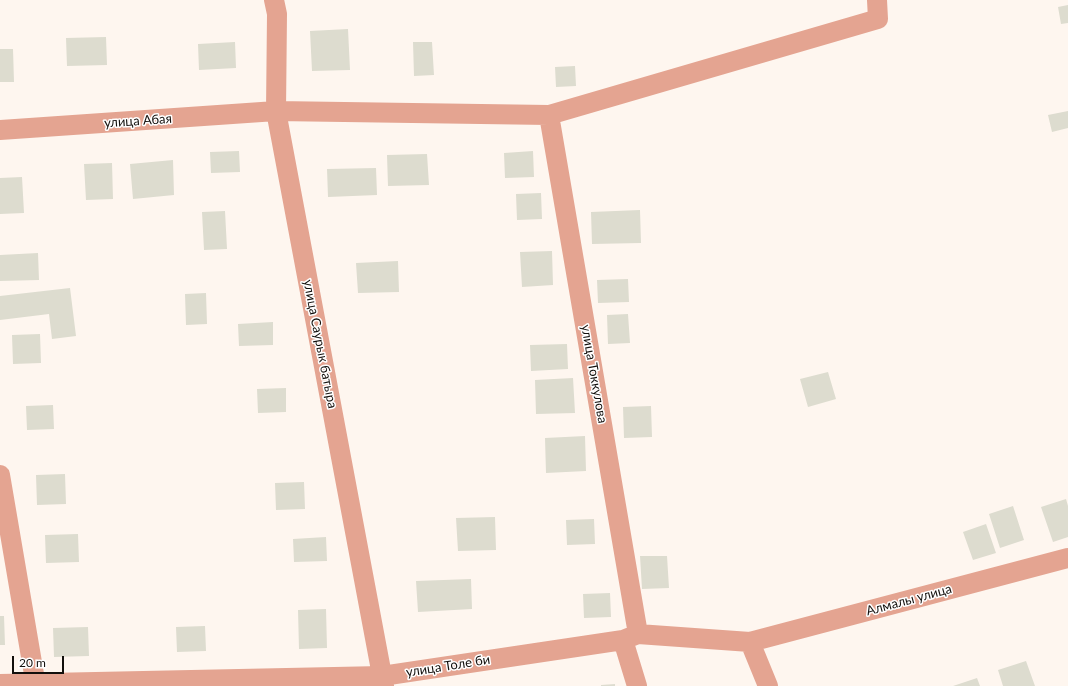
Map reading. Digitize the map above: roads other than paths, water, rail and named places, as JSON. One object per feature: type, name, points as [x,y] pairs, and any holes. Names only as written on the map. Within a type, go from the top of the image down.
[{"type":"street","name":"улица Саурык батыра","points":[[274,0],[277,14],[276,111],[383,681]]},
{"type":"street","name":"улица Абая","points":[[0,130],[276,111],[549,115],[878,19],[877,0]]},
{"type":"street","name":"улица Токкулова","points":[[549,115],[631,636],[637,686]]},
{"type":"street","points":[[0,475],[36,685]]},
{"type":"street","name":"Алмалы улица","points":[[750,642],[1068,558]]},
{"type":"street","name":"улица Толе би","points":[[0,684],[36,685],[383,681],[631,636],[750,642]]},
{"type":"street","points":[[750,642],[768,686]]}]
